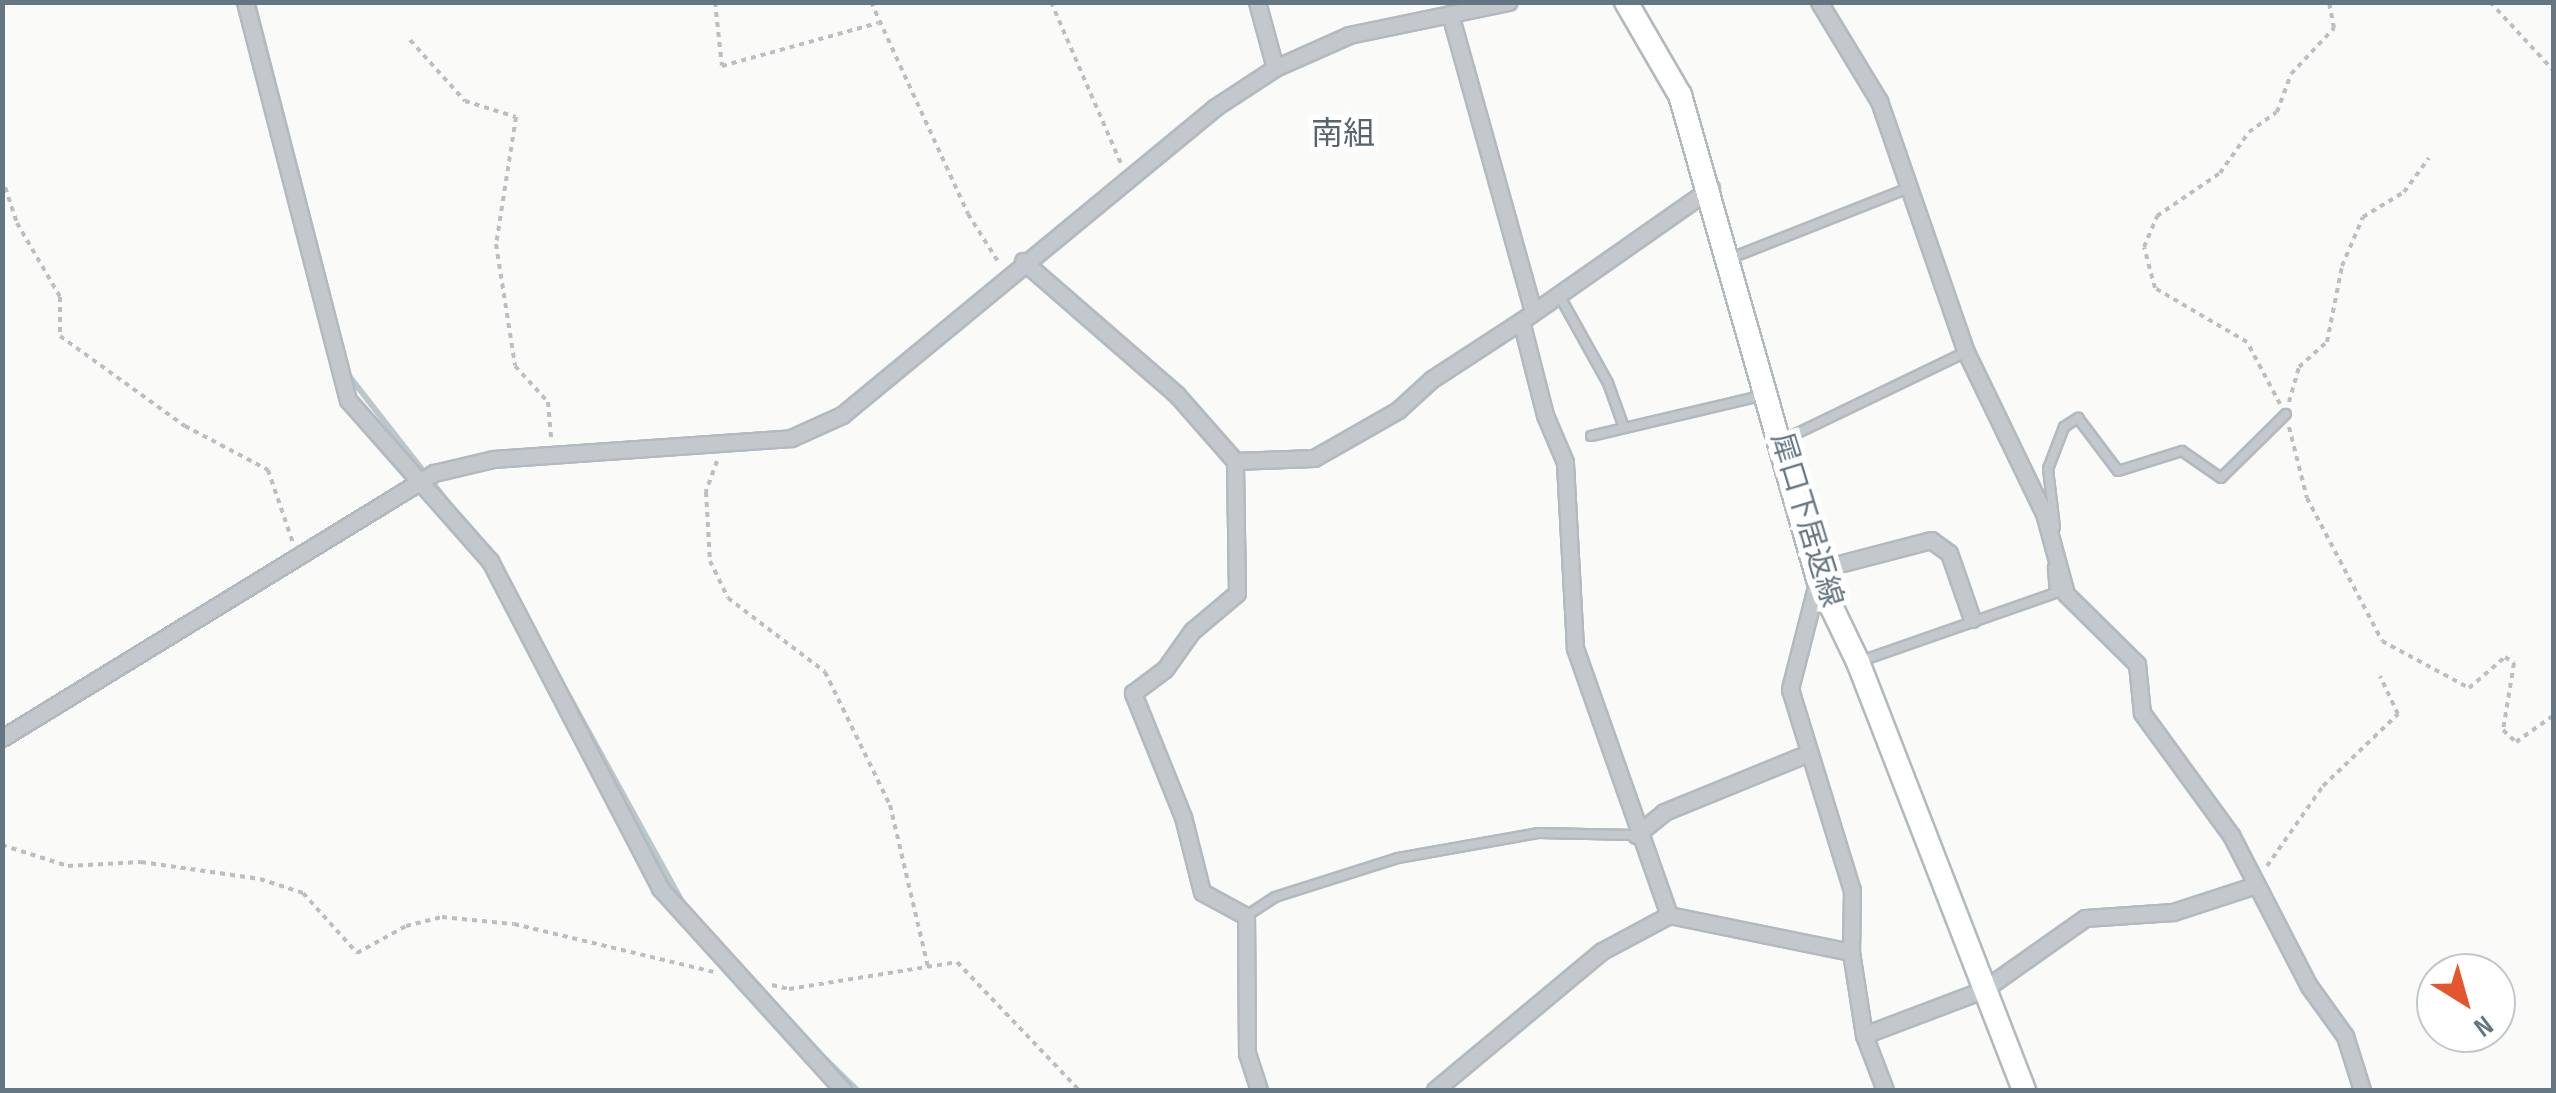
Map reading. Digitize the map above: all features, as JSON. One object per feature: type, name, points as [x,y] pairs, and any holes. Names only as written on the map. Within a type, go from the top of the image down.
[{"type":"main road","name":"犀口下居返線","points":[[1626,2],[1680,95],[1711,188],[1817,575],[1858,662],[2024,1090]]},
{"type":"street","points":[[245,2],[348,400],[490,561],[660,888],[843,1090]]},
{"type":"street","points":[[1257,2],[1275,68]]},
{"type":"street","points":[[2,738],[434,473],[552,453],[724,438],[791,438],[842,415],[1023,261],[1275,68],[1348,35],[1509,2]]},
{"type":"street","points":[[1819,2],[1879,101],[1906,189],[1966,352],[2057,547],[2066,594],[2137,664],[2142,713],[2231,835],[2253,886],[2345,1036],[2362,1090]]},
{"type":"street","points":[[1450,14],[1527,316],[1545,415],[1565,462],[1574,648],[1636,835],[1669,915]]},
{"type":"street","points":[[1235,460],[1314,458],[1398,410],[1432,379],[1711,188]]},
{"type":"street","points":[[1023,261],[1177,395],[1235,460],[1238,593],[1133,693],[1183,817],[1202,892],[1246,916],[1247,1054],[1259,1090]]},
{"type":"street","points":[[1885,1090],[1864,1035],[1851,952],[1852,890],[1806,754],[1790,689],[1817,575],[1931,540],[1949,554],[1972,618]]},
{"type":"street","points":[[1636,835],[1664,812],[1806,754]]},
{"type":"street","points":[[1864,1035],[1983,990],[2085,918],[2174,912],[2253,886]]},
{"type":"street","points":[[1436,1090],[1602,951],[1669,915],[1851,952]]},
{"type":"lane","points":[[1730,258],[1906,189]]},
{"type":"lane","points":[[1559,294],[1608,384],[1623,425]]},
{"type":"lane","points":[[1781,442],[1966,352]]},
{"type":"lane","points":[[1591,436],[1623,425],[1768,394]]},
{"type":"lane","points":[[2057,547],[2048,469],[2064,427],[2078,418],[2118,471],[2182,451],[2222,478],[2286,414]]},
{"type":"lane","points":[[1858,662],[1972,618],[2055,593],[2048,524]]},
{"type":"lane","points":[[1246,916],[1275,897],[1398,858],[1538,833],[1636,835]]},
{"type":"path","points":[[715,2],[722,66],[878,23]]},
{"type":"path","points":[[871,2],[968,214],[1006,276]]},
{"type":"path","points":[[1051,2],[1127,178]]},
{"type":"path","points":[[2329,2],[2334,28],[2290,74],[2278,112],[2249,132],[2220,174],[2157,216],[2144,246],[2154,288],[2247,342],[2286,414],[2307,498],[2382,641],[2469,688],[2505,657],[2514,663],[2503,730],[2516,742],[2554,715]]},
{"type":"path","points":[[2490,2],[2554,71]]},
{"type":"path","points":[[410,40],[465,101],[516,117],[496,244],[515,366],[548,402],[552,453]]},
{"type":"path","points":[[2286,414],[2299,367],[2327,342],[2342,266],[2363,217],[2404,192],[2429,158]]},
{"type":"path","points":[[2,178],[17,222],[60,297],[60,336],[185,426],[268,470],[298,557]]},
{"type":"path","points":[[724,438],[706,492],[710,560],[728,598],[826,672],[890,805],[928,967]]},
{"type":"path","points":[[2253,886],[2323,786],[2398,714],[2380,676]]},
{"type":"path","points":[[2,845],[68,866],[141,862],[260,879],[303,893],[357,953],[406,926],[442,917],[514,924],[789,989],[957,962],[1079,1090]]},
{"type":"waterway","points":[[253,2],[331,306]]},
{"type":"waterway","points":[[349,376],[449,504]]},
{"type":"waterway","points":[[487,547],[683,903],[780,1010]]},
{"type":"waterway","points":[[808,1042],[857,1090]]},
{"type":"district","name":"南組","points":[[1343,135]]}]
